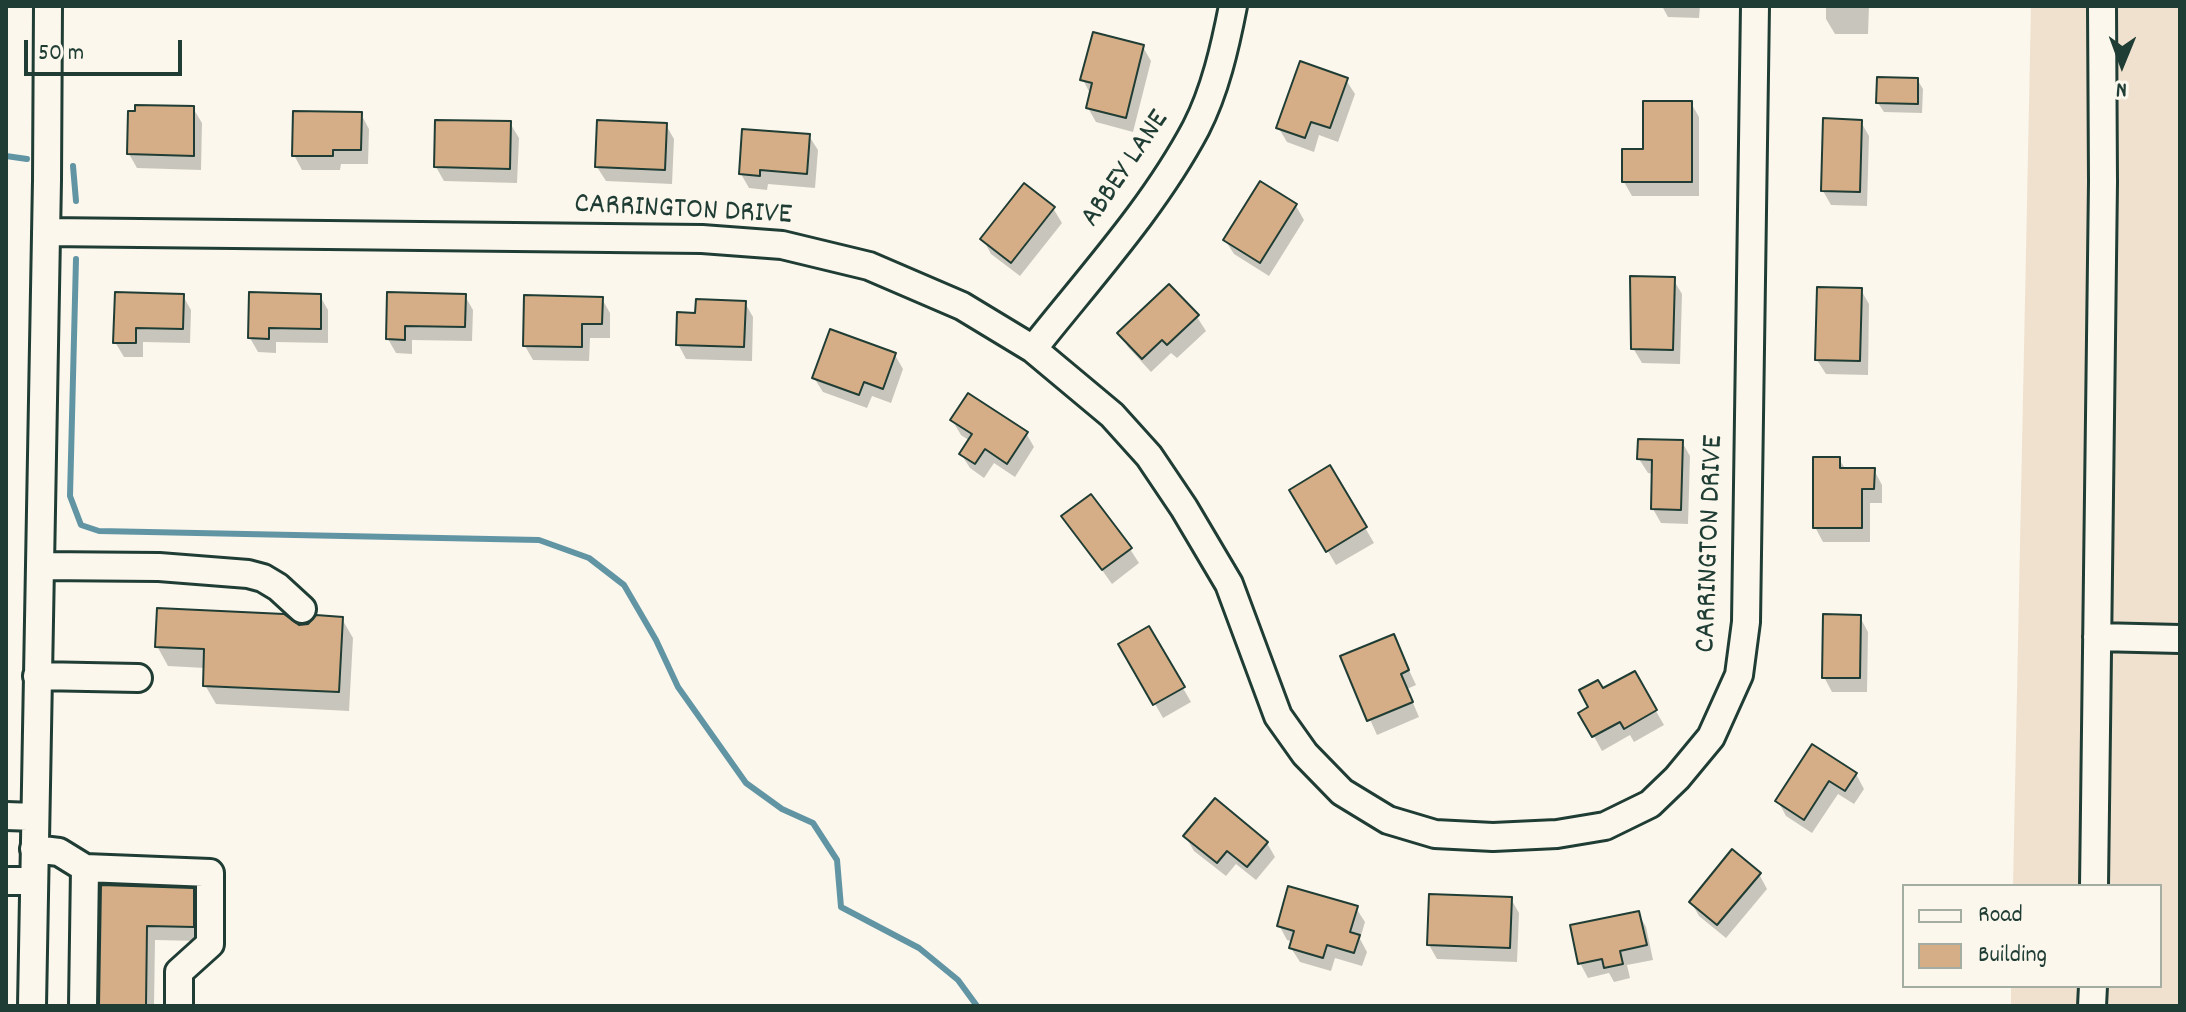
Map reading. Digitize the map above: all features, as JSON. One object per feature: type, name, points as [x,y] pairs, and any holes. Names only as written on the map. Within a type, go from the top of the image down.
[{"type":"street","points":[[32,1006],[48,6]]},
{"type":"street","name":"ABBEY LANE","points":[[1033,349],[1158,192],[1197,126],[1223,55],[1233,6]]},
{"type":"street","name":"CARRINGTON DRIVE","points":[[46,232],[702,239],[782,245],[869,266],[962,306],[1033,349],[1112,415],[1149,456],[1229,584],[1278,716],[1305,754],[1342,792],[1388,820],[1435,834],[1557,834],[1605,826],[1650,804],[1677,778],[1711,737],[1739,675],[1746,622],[1755,6]]},
{"type":"street","points":[[2094,884],[2103,182],[2102,6]]},
{"type":"street","points":[[40,566],[159,567],[248,574],[278,587],[302,609]]},
{"type":"street","points":[[2097,637],[2180,639]]},
{"type":"street","points":[[37,676],[138,678]]},
{"type":"street","points":[[6,816],[35,817]]},
{"type":"street","points":[[34,849],[59,852],[85,868],[210,873],[210,944],[179,972],[179,1006]]},
{"type":"street","points":[[83,1006],[85,868]]},
{"type":"street","points":[[6,881],[34,881]]},
{"type":"shaded area","points":[[2031,6],[2180,6],[2180,1006],[2011,1006],[2011,988],[2162,988],[2162,884],[2013,884]]},
{"type":"building","points":[[1093,32],[1144,45],[1126,118],[1086,108],[1092,83],[1080,80]]},
{"type":"building","points":[[1300,61],[1348,78],[1330,128],[1311,122],[1305,138],[1276,128]]},
{"type":"building","points":[[1877,77],[1918,78],[1918,104],[1876,103]]},
{"type":"building","points":[[1643,101],[1692,101],[1692,182],[1622,182],[1622,149],[1643,149]]},
{"type":"building","points":[[135,105],[194,106],[194,156],[127,154],[128,111],[135,111]]},
{"type":"building","points":[[293,111],[362,112],[361,150],[333,150],[333,156],[292,156]]},
{"type":"building","points":[[1823,118],[1862,120],[1860,192],[1821,191]]},
{"type":"building","points":[[435,120],[511,121],[510,169],[434,167]]},
{"type":"building","points":[[597,120],[667,123],[665,170],[595,167]]},
{"type":"building","points":[[742,129],[810,134],[807,174],[760,170],[760,176],[739,174]]},
{"type":"building","points":[[1260,181],[1297,204],[1260,263],[1223,240]]},
{"type":"building","points":[[1024,183],[1055,207],[1011,263],[980,239]]},
{"type":"building","points":[[1630,276],[1675,277],[1673,350],[1631,349]]},
{"type":"building","points":[[1169,284],[1199,315],[1167,345],[1162,340],[1142,359],[1117,333]]},
{"type":"building","points":[[1817,287],[1862,288],[1860,361],[1815,360]]},
{"type":"building","points":[[115,292],[184,294],[183,329],[136,328],[136,343],[113,343]]},
{"type":"building","points":[[249,292],[321,294],[321,329],[269,328],[269,339],[248,338]]},
{"type":"building","points":[[387,292],[466,294],[465,327],[405,326],[405,340],[386,339]]},
{"type":"building","points":[[524,295],[603,297],[602,324],[582,324],[582,347],[523,346]]},
{"type":"building","points":[[696,299],[746,301],[744,347],[676,345],[677,312],[695,313]]},
{"type":"building","points":[[830,329],[896,353],[883,389],[864,382],[859,395],[812,378]]},
{"type":"building","points":[[968,393],[1028,432],[1007,464],[985,449],[975,464],[959,454],[972,434],[950,420]]},
{"type":"building","points":[[1638,439],[1683,440],[1681,510],[1651,509],[1652,460],[1637,459]]},
{"type":"building","points":[[1813,457],[1840,457],[1840,468],[1875,468],[1874,489],[1862,489],[1862,528],[1813,528]]},
{"type":"building","points":[[1330,465],[1367,527],[1326,552],[1289,490]]},
{"type":"building","points":[[1091,494],[1132,548],[1102,570],[1061,516]]},
{"type":"building","points":[[157,608],[284,614],[299,625],[308,624],[316,615],[343,617],[339,692],[203,686],[204,649],[155,647]]},
{"type":"building","points":[[1823,614],[1861,615],[1860,678],[1822,678]]},
{"type":"building","points":[[1149,626],[1185,687],[1153,705],[1118,644]]},
{"type":"building","points":[[1394,634],[1409,670],[1401,674],[1413,702],[1367,721],[1340,656]]},
{"type":"building","points":[[1635,671],[1657,710],[1624,729],[1620,722],[1592,737],[1578,713],[1588,707],[1579,690],[1598,680],[1603,688]]},
{"type":"building","points":[[1812,744],[1857,773],[1845,791],[1829,781],[1804,820],[1775,801]]},
{"type":"building","points":[[1215,798],[1268,842],[1247,867],[1227,851],[1217,863],[1183,836]]},
{"type":"building","points":[[1732,849],[1761,873],[1717,925],[1689,902]]},
{"type":"building","points":[[101,885],[194,888],[194,927],[147,926],[146,1006],[99,1006]]},
{"type":"building","points":[[1288,886],[1358,906],[1350,932],[1360,935],[1354,953],[1327,945],[1323,958],[1289,948],[1294,931],[1277,926]]},
{"type":"building","points":[[1429,894],[1512,897],[1510,948],[1427,945]]},
{"type":"building","points":[[1639,911],[1647,945],[1620,951],[1623,964],[1604,968],[1602,959],[1578,964],[1570,925]]},
{"type":"waterway","points":[[6,156],[27,159]]},
{"type":"waterway","points":[[73,166],[76,201]]},
{"type":"waterway","points":[[76,259],[70,496],[81,525],[99,531],[539,540],[589,558],[624,585],[656,640],[678,687],[746,783],[782,809],[813,823],[837,860],[841,907],[919,948],[958,980],[977,1006]]}]
